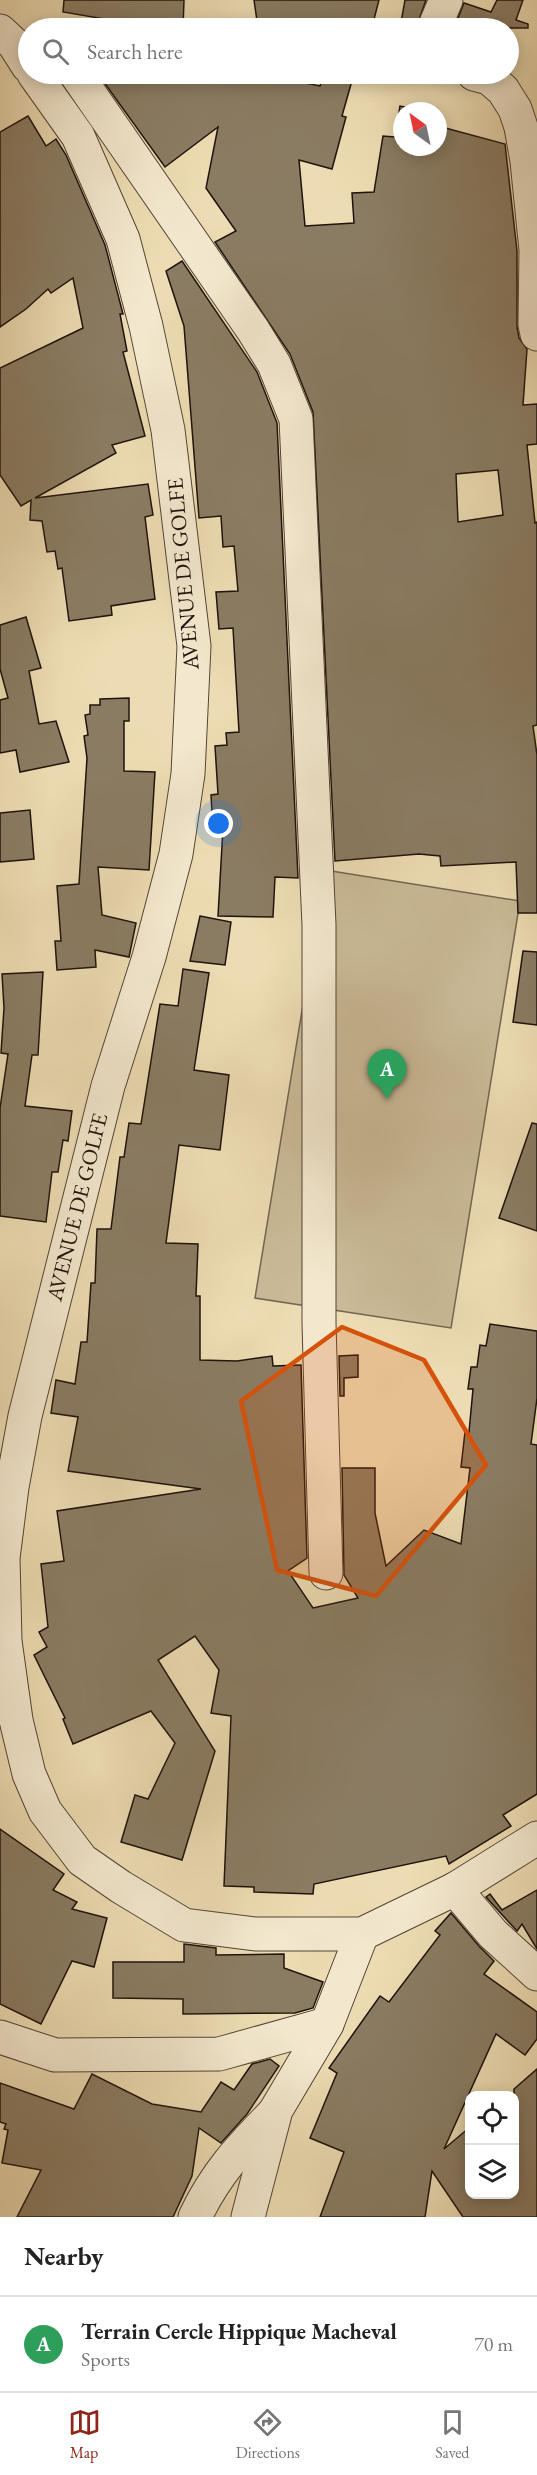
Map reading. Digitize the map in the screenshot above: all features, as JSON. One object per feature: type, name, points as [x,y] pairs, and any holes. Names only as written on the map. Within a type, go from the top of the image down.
[{"type":"street","points":[[438,18],[446,0]]},
{"type":"street","name":"AVENUE DE GOLFE","points":[[41,84],[78,136],[123,239],[146,326],[168,430],[194,646],[188,774],[176,854],[149,957],[108,1086],[25,1416],[12,1487],[3,1558],[6,1641],[16,1720],[29,1774],[45,1811],[82,1860],[121,1887],[184,1925],[255,1934],[362,1935],[454,1889],[537,1838]]},
{"type":"street","points":[[83,84],[253,330],[274,364],[296,419],[319,925],[319,1323],[326,1573]]},
{"type":"street","points":[[496,84],[503,90],[515,109],[521,127],[527,162],[536,250],[535,324],[537,334]]},
{"type":"street","points":[[454,1889],[493,1934],[537,1974]]},
{"type":"street","points":[[195,2217],[208,2189],[227,2163],[276,2110],[327,2025],[362,1935]]},
{"type":"street","points":[[0,2037],[55,2055],[219,2054],[327,2025]]},
{"type":"street","points":[[248,2217],[276,2110]]},
{"type":"highlighted area","points":[[342,1327],[424,1360],[486,1465],[376,1596],[277,1570],[241,1401]]},
{"type":"shaded area","points":[[325,870],[520,901],[451,1328],[255,1298]]},
{"type":"building","points":[[64,0],[184,0],[183,18],[98,18],[63,12]]},
{"type":"building","points":[[254,0],[379,0],[374,18],[257,18]]},
{"type":"building","points":[[405,0],[426,0],[420,18],[402,18]]},
{"type":"building","points":[[497,0],[523,0],[517,18],[458,18],[464,3],[491,12]]},
{"type":"building","points":[[519,21],[528,24],[528,28],[519,28]]},
{"type":"building","points":[[105,84],[310,84],[320,86],[321,84],[351,84],[342,116],[346,117],[332,169],[299,160],[305,226],[354,223],[352,193],[374,192],[383,136],[393,137],[393,156],[447,156],[447,128],[505,144],[517,251],[517,327],[519,338],[527,349],[523,405],[537,404],[537,444],[527,445],[535,523],[537,522],[537,725],[533,726],[537,755],[537,913],[518,913],[516,862],[441,866],[440,856],[419,854],[335,861],[313,412],[290,354],[215,242],[236,231],[206,188],[218,127],[165,167]],"holes":[[[498,470],[503,515],[458,522],[456,474]]]},
{"type":"building","points":[[28,116],[46,146],[56,139],[66,155],[105,245],[123,314],[120,314],[127,351],[123,352],[145,436],[112,445],[116,453],[35,498],[148,484],[153,515],[145,517],[155,599],[111,606],[112,615],[69,621],[62,568],[58,569],[55,551],[47,552],[42,521],[30,520],[31,500],[21,506],[0,475],[0,368],[83,328],[73,278],[51,293],[48,289],[26,309],[0,327],[0,132]]},
{"type":"building","points":[[182,261],[257,372],[277,423],[298,878],[275,877],[273,917],[218,916],[223,828],[213,829],[211,795],[218,794],[215,746],[227,745],[226,733],[239,732],[233,628],[219,629],[216,592],[238,591],[234,546],[223,547],[221,516],[199,518],[184,326],[166,271]]},
{"type":"building","points":[[26,617],[41,668],[29,671],[39,724],[56,721],[69,762],[20,772],[16,750],[0,753],[0,700],[8,698],[0,669],[0,625]]},
{"type":"building","points":[[129,698],[129,721],[124,721],[124,771],[155,772],[149,870],[98,867],[102,915],[136,923],[129,957],[95,950],[96,967],[57,970],[55,941],[61,941],[57,886],[79,884],[87,758],[84,736],[88,735],[85,715],[90,714],[90,705],[100,705],[100,699]]},
{"type":"building","points":[[30,810],[34,859],[0,862],[0,813]]},
{"type":"building","points":[[200,916],[231,922],[225,965],[190,961]]},
{"type":"building","points":[[523,951],[537,952],[537,1025],[513,1022]]},
{"type":"building","points":[[183,969],[209,973],[194,1070],[229,1075],[220,1150],[179,1145],[166,1243],[198,1244],[196,1296],[200,1296],[200,1360],[237,1361],[272,1356],[273,1366],[301,1365],[307,1558],[288,1571],[313,1608],[358,1598],[344,1575],[342,1468],[375,1468],[375,1513],[386,1566],[424,1530],[461,1544],[470,1468],[461,1467],[465,1432],[469,1432],[473,1389],[468,1389],[471,1367],[477,1367],[480,1345],[486,1346],[490,1324],[537,1331],[537,1398],[531,1444],[537,1445],[537,1794],[503,1815],[511,1826],[449,1864],[446,1856],[314,1884],[313,1894],[254,1892],[254,1887],[224,1886],[231,1716],[211,1713],[219,1670],[195,1636],[158,1660],[215,1751],[182,1860],[121,1842],[135,1795],[148,1799],[175,1743],[151,1711],[73,1744],[63,1719],[65,1718],[34,1655],[47,1647],[39,1632],[48,1627],[41,1564],[64,1561],[57,1511],[201,1489],[68,1471],[78,1417],[51,1413],[56,1380],[75,1384],[81,1342],[87,1342],[91,1283],[95,1283],[97,1229],[111,1229],[120,1157],[124,1157],[129,1123],[141,1124],[160,1004],[178,1006]]},
{"type":"building","points":[[43,972],[38,1055],[32,1055],[25,1106],[72,1111],[68,1141],[63,1140],[58,1172],[52,1172],[46,1222],[0,1216],[0,1108],[8,1054],[1,1053],[4,1008],[2,974]]},
{"type":"building","points":[[532,1123],[537,1124],[537,1231],[499,1218]]},
{"type":"building","points":[[358,1355],[358,1377],[344,1378],[344,1396],[340,1396],[339,1356]]},
{"type":"building","points":[[0,1829],[64,1874],[53,1890],[77,1902],[72,1909],[107,1918],[94,1967],[72,1961],[41,2024],[0,2004]]},
{"type":"building","points":[[537,1890],[537,1949],[522,1924],[517,1931],[486,1897],[490,1894],[502,1910]]},
{"type":"building","points":[[451,1913],[494,1961],[484,1974],[537,2012],[537,2039],[525,2055],[496,2034],[470,2091],[465,2091],[465,2103],[444,2149],[465,2131],[465,2199],[519,2199],[519,2091],[514,2091],[514,2089],[537,2069],[537,2217],[463,2217],[432,2171],[425,2217],[320,2217],[344,2152],[310,2138],[337,2073],[329,2068],[380,1996],[389,2002],[440,1935],[435,1931]]},
{"type":"building","points":[[184,1944],[216,1948],[216,1955],[284,1954],[284,1968],[323,1982],[313,2008],[295,2013],[183,2014],[183,1999],[113,1998],[113,1962],[184,1962]]},
{"type":"building","points":[[270,2059],[279,2066],[247,2114],[221,2143],[199,2128],[192,2176],[173,2217],[17,2217],[41,2170],[2,2163],[8,2130],[4,2129],[6,2124],[0,2122],[0,2083],[74,2109],[92,2074],[152,2104],[201,2112],[221,2082],[234,2090],[252,2064]]},
{"type":"place","name":"Terrain Cercle Hippique Macheval","points":[[387,1099]]}]
